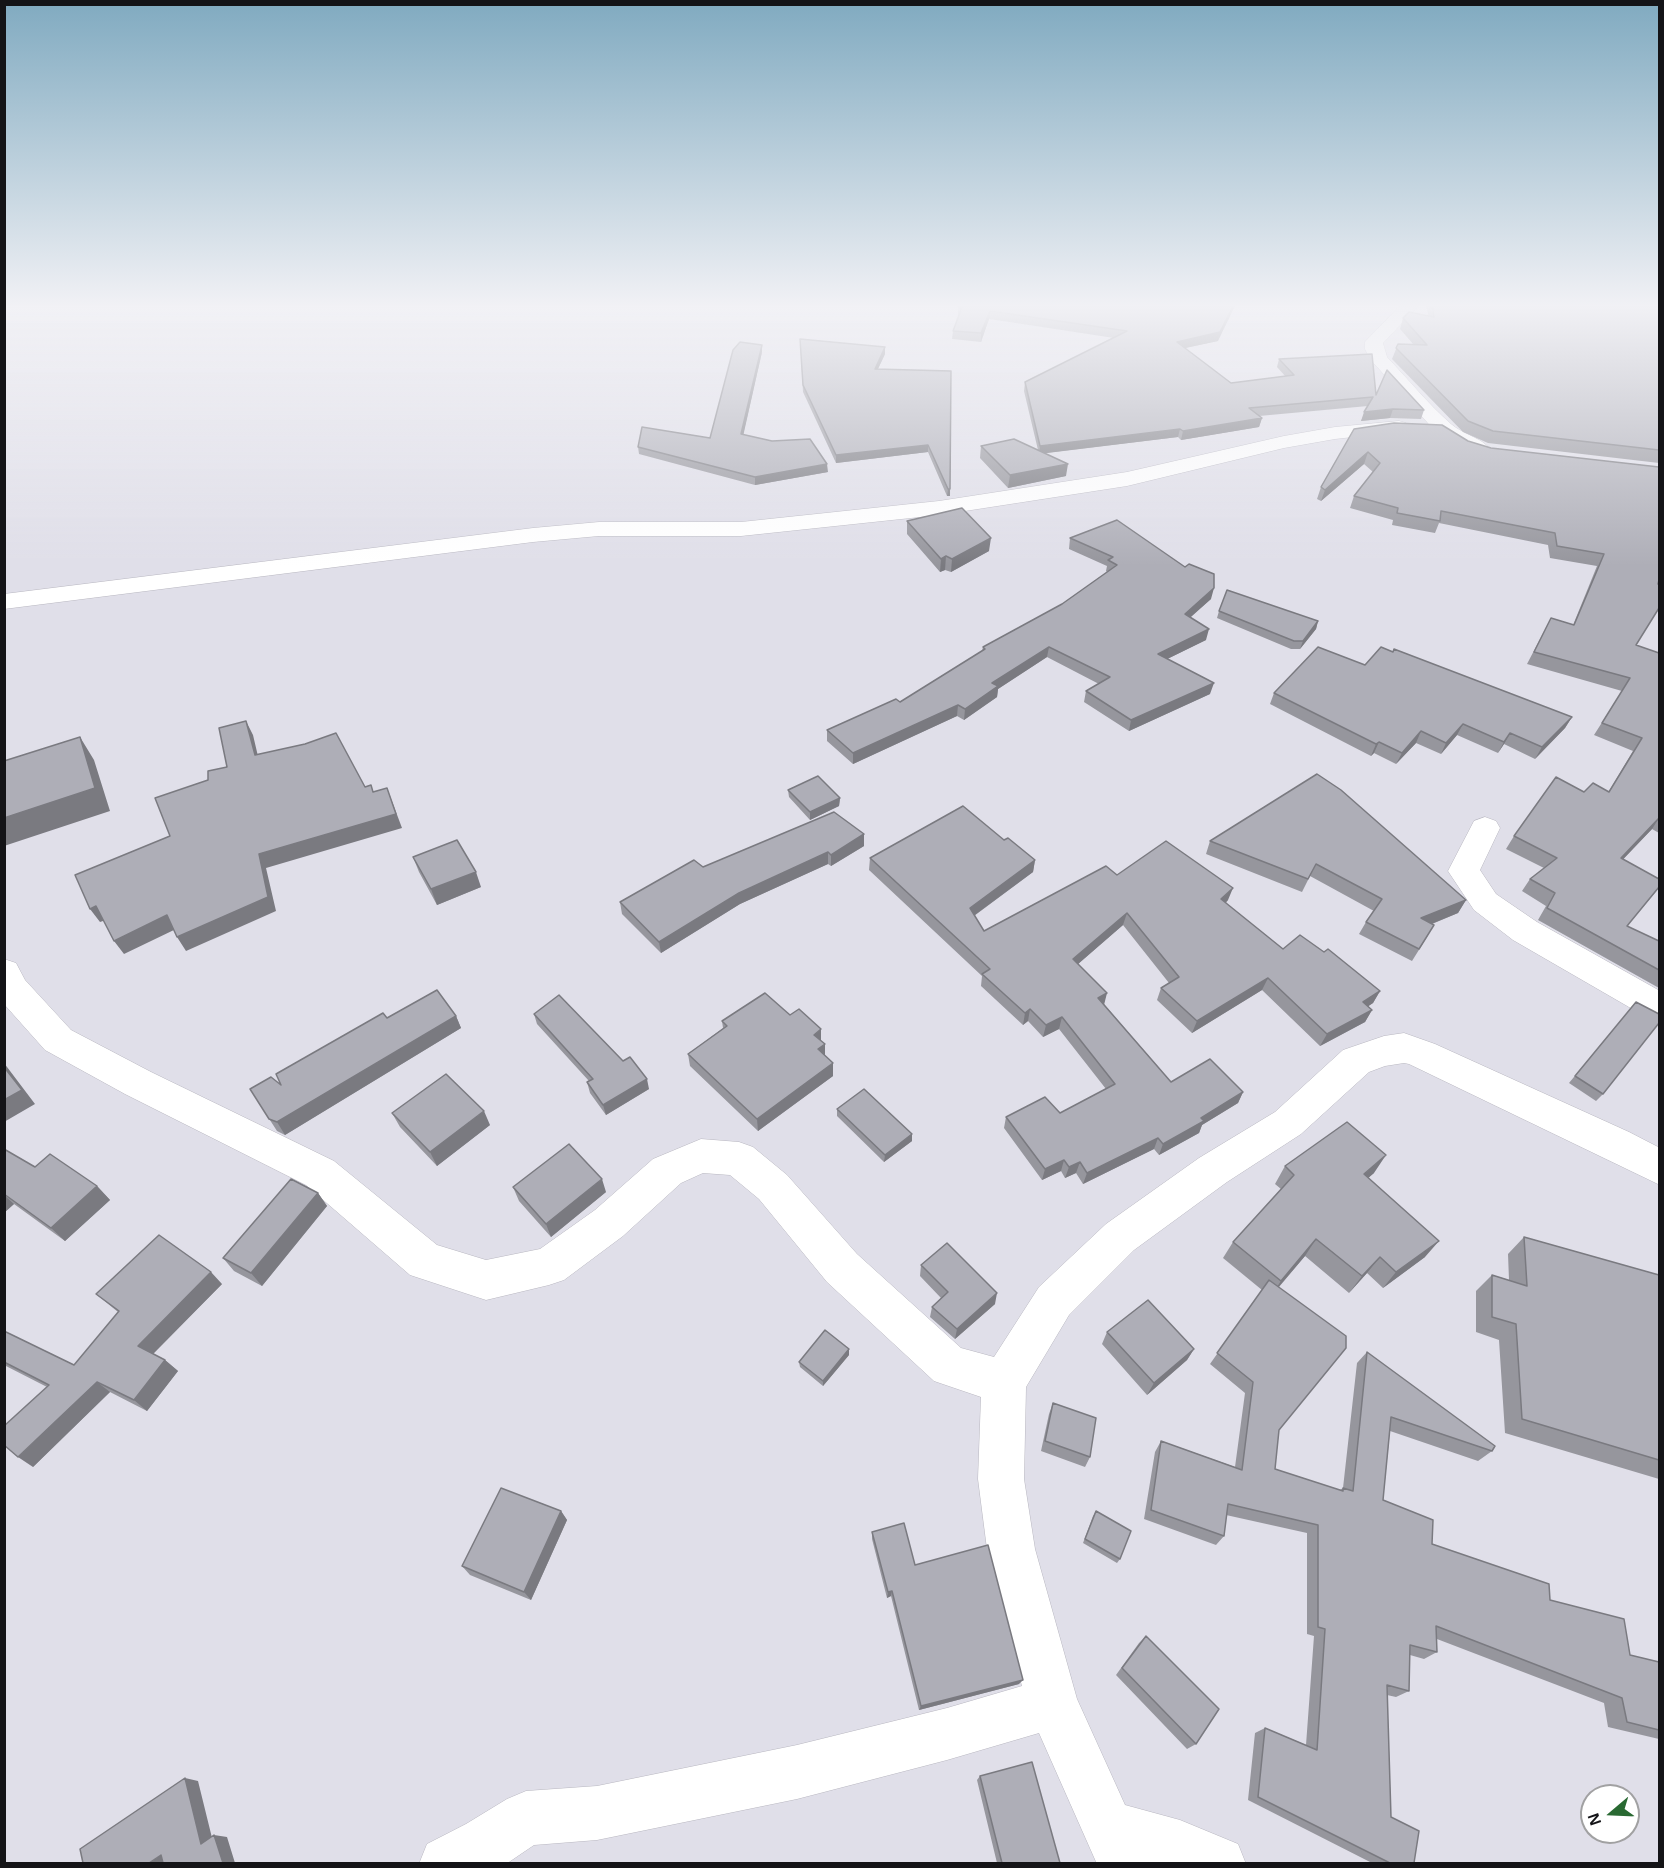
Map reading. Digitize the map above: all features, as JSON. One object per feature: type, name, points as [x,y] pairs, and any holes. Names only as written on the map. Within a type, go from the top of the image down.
[{"type":"street","points":[[1408,391],[1455,438],[1471,447],[1498,453]]},
{"type":"street","points":[[4,602],[555,533],[599,529],[741,529],[928,509],[1127,479],[1284,442],[1352,430],[1390,426],[1443,428]]},
{"type":"street","points":[[1485,828],[1464,871],[1485,902],[1525,931],[1659,1008]]},
{"type":"street","points":[[4,972],[12,989],[58,1040],[138,1083],[320,1173],[425,1261],[486,1280],[549,1266],[609,1223],[667,1171],[701,1156],[739,1158],[773,1187],[842,1268],[949,1366],[1004,1382]]},
{"type":"street","points":[[1218,1863],[1180,1848],[1118,1845],[1052,1703],[1011,1549],[1001,1479],[1004,1382],[1054,1301],[1120,1237],[1213,1170],[1288,1123],[1356,1061],[1384,1051],[1404,1048],[1422,1053],[1616,1144],[1659,1168]]},
{"type":"street","points":[[473,1857],[526,1818],[597,1812],[797,1772],[947,1734],[1052,1703]]},
{"type":"building","points":[[722,391],[751,391],[741,434],[772,441],[810,439],[827,464],[755,477],[638,447],[642,427],[710,438]]},
{"type":"building","points":[[806,391],[951,391],[950,489],[928,445],[836,455]]},
{"type":"building","points":[[1027,391],[1376,391],[1376,395],[1378,391],[1407,391],[1424,410],[1393,409],[1364,412],[1373,397],[1249,408],[1262,418],[1183,431],[1180,429],[1040,446]]},
{"type":"building","points":[[1439,391],[1659,391],[1659,450],[1493,431],[1468,421]]},
{"type":"building","points":[[1394,423],[1442,425],[1468,441],[1491,448],[1659,467],[1659,608],[1636,645],[1659,653],[1659,818],[1621,858],[1659,879],[1659,887],[1627,926],[1659,941],[1659,970],[1547,908],[1555,893],[1530,879],[1557,858],[1514,836],[1556,777],[1584,792],[1593,783],[1609,792],[1642,738],[1602,723],[1630,678],[1534,652],[1551,618],[1574,625],[1604,554],[1557,546],[1555,533],[1441,511],[1440,521],[1397,513],[1398,508],[1354,496],[1380,463],[1368,452],[1325,490],[1321,487],[1354,429]]},
{"type":"building","points":[[1014,439],[1068,464],[1010,475],[981,446]]},
{"type":"building","points":[[962,508],[991,538],[952,559],[946,556],[941,559],[907,521]]},
{"type":"building","points":[[1117,520],[1185,567],[1189,564],[1214,574],[1214,588],[1185,614],[1209,629],[1158,654],[1214,683],[1131,720],[1086,691],[1110,677],[1049,647],[992,683],[998,686],[965,709],[958,705],[853,753],[827,730],[896,699],[900,702],[985,649],[983,647],[1062,604],[1117,565],[1108,560],[1113,557],[1070,538]]},
{"type":"building","points":[[1227,590],[1318,621],[1303,641],[1294,641],[1219,611]]},
{"type":"building","points":[[1318,647],[1365,665],[1381,647],[1393,652],[1394,649],[1572,717],[1542,747],[1510,733],[1504,742],[1463,724],[1446,743],[1421,731],[1402,753],[1379,742],[1376,744],[1274,693]]},
{"type":"building","points":[[246,721],[255,755],[305,744],[336,733],[365,787],[371,785],[373,792],[387,788],[396,814],[259,854],[268,897],[177,937],[167,915],[114,941],[96,906],[90,909],[75,875],[170,836],[155,798],[208,780],[208,771],[227,767],[219,728]]},
{"type":"building","points":[[80,737],[95,788],[4,818],[4,761]]},
{"type":"building","points":[[1317,774],[1341,790],[1466,900],[1421,918],[1434,925],[1419,949],[1366,922],[1382,899],[1316,864],[1308,879],[1210,841]]},
{"type":"building","points":[[818,776],[840,798],[810,812],[788,790]]},
{"type":"building","points":[[963,806],[1004,840],[1008,838],[1035,860],[970,908],[984,931],[1106,866],[1117,875],[1166,841],[1233,888],[1221,899],[1283,949],[1300,935],[1324,952],[1328,949],[1380,991],[1363,1002],[1372,1010],[1327,1034],[1268,978],[1197,1021],[1161,988],[1179,977],[1127,913],[1073,959],[1107,993],[1098,998],[1171,1082],[1210,1059],[1243,1092],[1201,1118],[1204,1121],[1163,1144],[1158,1138],[1087,1173],[1080,1162],[1069,1167],[1064,1160],[1045,1169],[1006,1117],[1045,1097],[1060,1113],[1115,1084],[1062,1017],[1046,1025],[1030,1009],[1025,1013],[982,974],[990,969],[870,858]]},
{"type":"building","points":[[834,812],[864,834],[831,855],[828,852],[739,893],[659,942],[620,902],[694,860],[703,867]]},
{"type":"building","points":[[457,840],[476,872],[431,889],[413,857]]},
{"type":"building","points":[[437,990],[456,1016],[277,1122],[269,1119],[250,1089],[271,1077],[281,1085],[276,1074],[383,1013],[387,1018]]},
{"type":"building","points":[[765,993],[790,1015],[799,1009],[821,1029],[814,1035],[825,1044],[818,1049],[833,1063],[757,1119],[688,1054],[727,1026],[722,1021]]},
{"type":"building","points":[[559,995],[623,1061],[630,1057],[647,1079],[603,1105],[587,1082],[593,1079],[534,1014]]},
{"type":"building","points":[[1636,1002],[1659,1014],[1659,1023],[1603,1094],[1575,1076]]},
{"type":"building","points":[[4,1067],[22,1090],[4,1100]]},
{"type":"building","points":[[446,1074],[484,1111],[430,1152],[392,1113]]},
{"type":"building","points":[[864,1089],[912,1134],[885,1155],[837,1109]]},
{"type":"building","points":[[1347,1122],[1386,1155],[1364,1174],[1439,1241],[1396,1272],[1380,1257],[1362,1276],[1316,1239],[1281,1281],[1233,1242],[1294,1175],[1285,1166]]},
{"type":"building","points":[[569,1144],[602,1179],[546,1224],[513,1187]]},
{"type":"building","points":[[4,1149],[35,1167],[50,1154],[97,1186],[51,1228],[4,1194]]},
{"type":"building","points":[[291,1179],[318,1193],[251,1273],[223,1258]]},
{"type":"building","points":[[159,1235],[211,1272],[138,1346],[165,1360],[134,1400],[97,1382],[18,1457],[4,1445],[4,1426],[49,1385],[4,1362],[4,1331],[74,1365],[119,1311],[96,1294]]},
{"type":"building","points":[[1524,1237],[1659,1275],[1659,1460],[1522,1419],[1516,1324],[1492,1317],[1492,1275],[1527,1286]]},
{"type":"building","points":[[947,1243],[997,1293],[957,1329],[932,1307],[948,1292],[921,1265]]},
{"type":"building","points":[[1269,1280],[1346,1336],[1346,1348],[1279,1430],[1275,1469],[1343,1491],[1343,1488],[1353,1491],[1367,1352],[1495,1446],[1492,1451],[1391,1417],[1383,1500],[1433,1520],[1432,1544],[1549,1584],[1550,1600],[1624,1619],[1630,1655],[1659,1662],[1659,1730],[1627,1722],[1622,1698],[1436,1626],[1437,1652],[1410,1645],[1409,1691],[1387,1685],[1391,1817],[1419,1831],[1414,1863],[1390,1863],[1258,1797],[1265,1728],[1317,1750],[1325,1629],[1318,1627],[1318,1525],[1228,1504],[1224,1536],[1151,1510],[1161,1441],[1242,1470],[1253,1382],[1217,1353]]},
{"type":"building","points":[[1148,1300],[1194,1349],[1154,1383],[1107,1332]]},
{"type":"building","points":[[825,1330],[849,1349],[823,1381],[799,1362]]},
{"type":"building","points":[[1053,1403],[1096,1418],[1090,1457],[1045,1441]]},
{"type":"building","points":[[501,1488],[561,1511],[524,1592],[462,1566]]},
{"type":"building","points":[[1096,1511],[1131,1531],[1120,1559],[1085,1539]]},
{"type":"building","points":[[904,1523],[915,1565],[988,1545],[1023,1680],[921,1706],[892,1591],[888,1592],[872,1532]]},
{"type":"building","points":[[1146,1636],[1219,1709],[1196,1744],[1122,1668]]},
{"type":"building","points":[[1032,1762],[1060,1863],[1002,1863],[980,1776]]},
{"type":"building","points":[[185,1778],[201,1844],[214,1835],[223,1863],[163,1863],[161,1855],[149,1863],[83,1863],[80,1849]]}]
